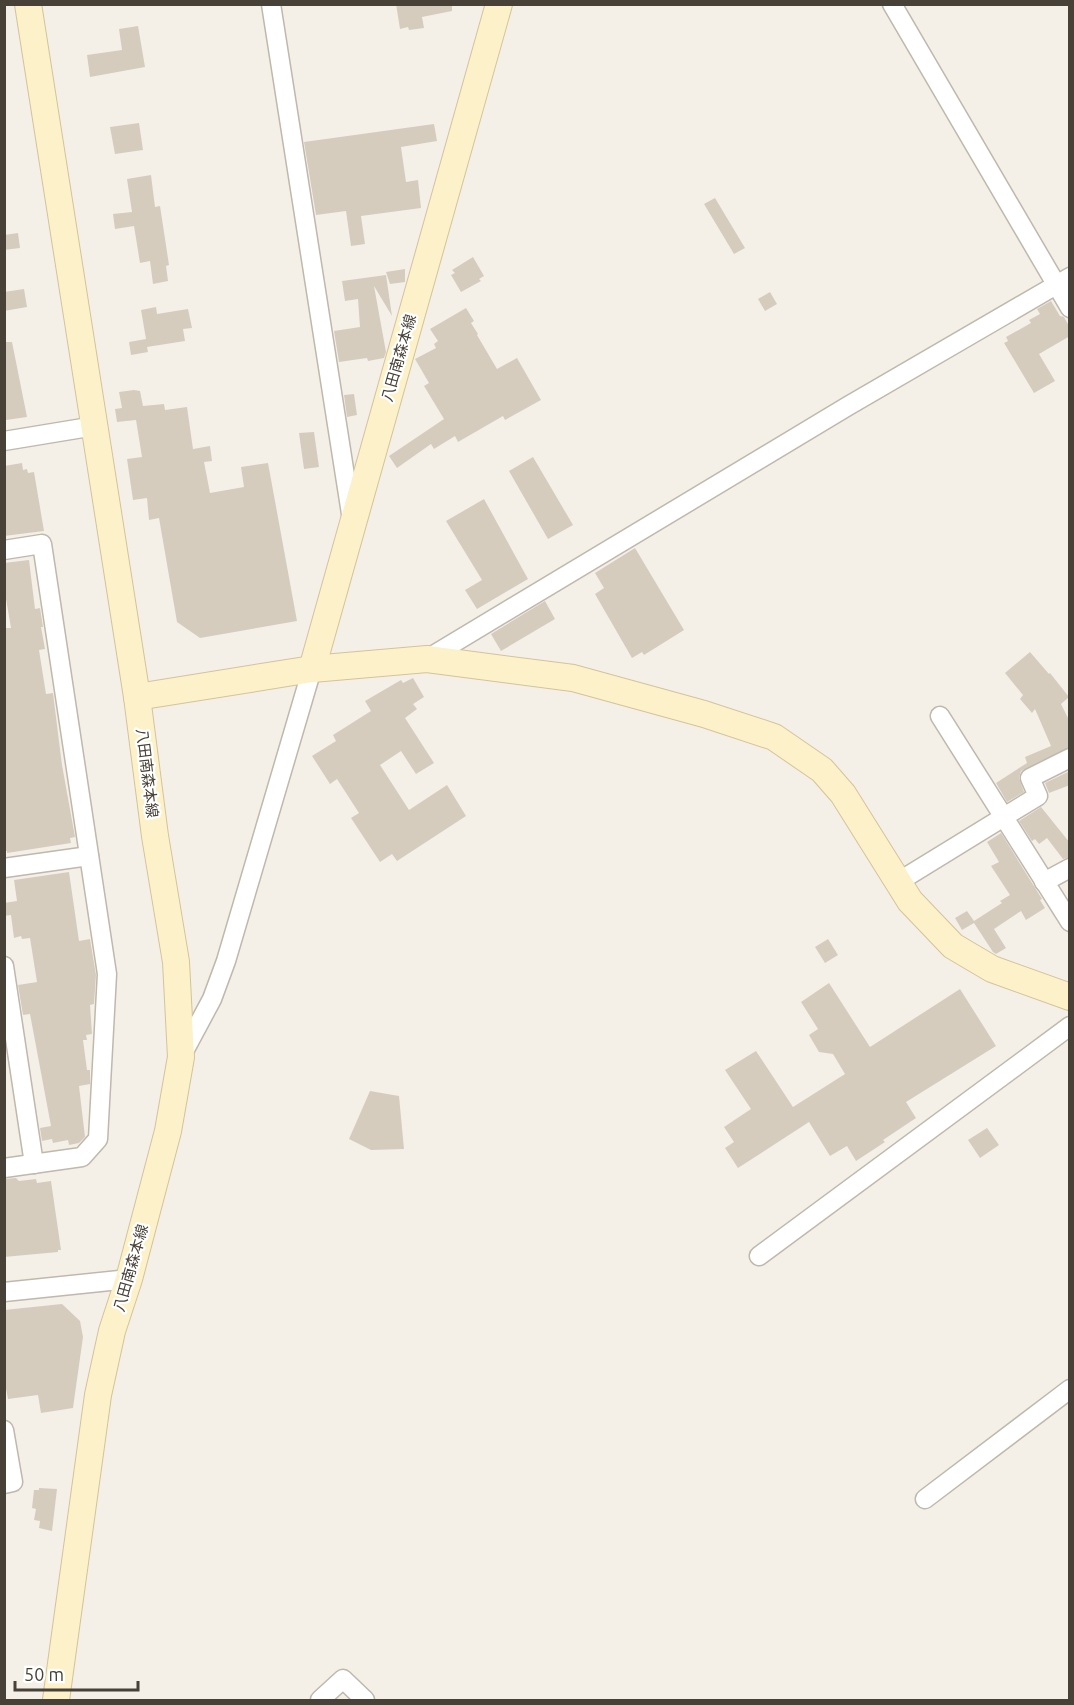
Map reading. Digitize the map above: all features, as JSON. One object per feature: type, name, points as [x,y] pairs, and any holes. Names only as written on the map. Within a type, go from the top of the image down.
[{"type":"main road","name":"八田南森本線","points":[[28,4],[137,697],[155,836],[177,962],[181,1057],[168,1131],[129,1280],[112,1331],[98,1395],[56,1701]]},
{"type":"main road","name":"八田南森本線","points":[[312,669],[499,4]]},
{"type":"main road","points":[[137,697],[312,669],[427,658],[573,678],[704,714],[774,737],[822,770],[843,794],[910,900],[953,946],[992,969],[1070,997]]},
{"type":"street","points":[[271,4],[352,524]]},
{"type":"street","points":[[892,4],[1063,281],[1070,308]]},
{"type":"street","points":[[427,658],[828,418],[1063,281]]},
{"type":"street","points":[[4,441],[95,426]]},
{"type":"street","points":[[4,550],[42,544],[106,974],[98,1138],[82,1157],[4,1168]]},
{"type":"street","points":[[181,1057],[212,999],[226,960],[312,669]]},
{"type":"street","points":[[940,716],[1070,922]]},
{"type":"street","points":[[898,882],[1038,796],[1030,778],[1070,758]]},
{"type":"street","points":[[4,868],[89,856]]},
{"type":"street","points":[[1044,882],[1070,868]]},
{"type":"street","points":[[4,966],[34,1164]]},
{"type":"street","points":[[759,1256],[1070,1026]]},
{"type":"street","points":[[4,1292],[129,1280]]},
{"type":"street","points":[[925,1499],[1070,1389]]},
{"type":"street","points":[[4,1430],[13,1482],[4,1484]]},
{"type":"street","points":[[320,1701],[343,1679],[365,1701]]},
{"type":"building","points":[[396,4],[452,4],[452,11],[422,17],[424,28],[400,29]]},
{"type":"building","points":[[138,26],[145,67],[90,77],[87,55],[122,50],[119,29]]},
{"type":"building","points":[[139,123],[143,150],[115,154],[110,127]]},
{"type":"building","points":[[434,124],[437,141],[401,147],[406,182],[418,180],[421,208],[361,216],[365,244],[351,246],[346,211],[316,215],[304,142]]},
{"type":"building","points":[[151,175],[155,207],[160,206],[169,265],[166,266],[168,281],[153,284],[150,261],[140,263],[134,226],[115,229],[113,214],[132,212],[127,179]]},
{"type":"building","points":[[715,198],[745,248],[734,254],[704,204]]},
{"type":"building","points":[[18,233],[20,248],[4,250],[4,235]]},
{"type":"building","points":[[473,257],[484,276],[479,279],[481,281],[461,292],[451,275],[455,273],[452,270]]},
{"type":"building","points":[[405,269],[405,282],[390,284],[386,272]]},
{"type":"building","points":[[386,275],[392,316],[374,286],[386,352],[384,358],[339,362],[334,331],[360,327],[358,299],[345,301],[342,281]]},
{"type":"building","points":[[24,289],[27,307],[4,311],[4,292]]},
{"type":"building","points":[[770,292],[777,304],[765,311],[758,299]]},
{"type":"building","points":[[1051,301],[1070,328],[1070,336],[1039,354],[1055,381],[1034,393],[1004,343],[1008,341],[1006,337],[1031,323],[1029,320],[1040,314],[1037,309]]},
{"type":"building","points":[[156,307],[157,314],[188,309],[192,328],[183,329],[185,341],[147,347],[148,352],[131,355],[129,342],[146,339],[141,310]]},
{"type":"building","points":[[466,308],[474,321],[471,323],[477,335],[497,369],[517,358],[541,400],[505,420],[503,416],[458,442],[455,436],[434,449],[431,444],[397,468],[389,456],[444,419],[424,386],[429,383],[415,359],[436,348],[434,344],[438,341],[430,329]]},
{"type":"building","points":[[4,342],[12,342],[27,417],[6,420]]},
{"type":"building","points":[[140,391],[143,406],[164,404],[165,410],[187,407],[193,449],[210,446],[212,461],[204,462],[210,493],[244,487],[241,467],[268,463],[297,621],[200,638],[177,622],[159,518],[149,520],[147,498],[133,500],[127,459],[142,457],[136,420],[117,422],[115,409],[122,408],[119,392]]},
{"type":"building","points":[[354,394],[357,415],[347,417],[344,395]]},
{"type":"building","points":[[314,432],[319,467],[304,469],[299,433]]},
{"type":"building","points":[[533,457],[573,525],[548,539],[509,471]]},
{"type":"building","points":[[22,463],[23,470],[27,469],[28,473],[34,472],[44,531],[4,536],[4,466]]},
{"type":"building","points":[[484,499],[528,579],[477,609],[465,590],[482,580],[446,521]]},
{"type":"building","points":[[635,548],[684,630],[644,655],[642,652],[632,658],[595,594],[604,588],[595,573]]},
{"type":"building","points":[[29,560],[35,609],[40,608],[43,627],[41,627],[45,649],[39,650],[46,694],[53,693],[62,765],[75,837],[70,838],[71,843],[7,853],[4,851],[4,628],[11,628],[4,587],[4,563]]},
{"type":"building","points":[[545,601],[555,619],[501,651],[491,634]]},
{"type":"building","points":[[1030,652],[1069,697],[1061,704],[1070,722],[1070,747],[1021,771],[1019,778],[1024,792],[1007,802],[996,783],[1027,763],[1025,757],[1051,746],[1035,709],[1032,713],[1020,699],[1023,695],[1005,673]]},
{"type":"building","points":[[413,678],[424,697],[413,704],[417,709],[405,718],[434,763],[416,774],[401,751],[380,765],[409,810],[447,785],[466,816],[397,861],[392,854],[380,862],[351,818],[359,813],[337,779],[330,784],[312,756],[336,741],[333,735],[371,711],[365,701],[401,680],[403,683]]},
{"type":"building","points":[[1070,771],[1070,785],[1049,793],[1045,783]]},
{"type":"building","points":[[1041,807],[1070,843],[1070,857],[1063,859],[1047,838],[1039,844],[1035,839],[1032,841],[1019,821]]},
{"type":"building","points":[[1001,833],[1042,899],[1040,900],[1045,908],[1026,920],[1021,911],[994,929],[1006,948],[996,954],[974,923],[962,930],[955,918],[967,911],[974,921],[1002,903],[1000,901],[1010,895],[991,866],[999,862],[987,842]]},
{"type":"building","points":[[69,872],[79,941],[90,939],[96,975],[94,1004],[90,1005],[92,1034],[86,1035],[87,1040],[83,1040],[87,1070],[90,1070],[90,1084],[79,1086],[85,1137],[79,1143],[69,1145],[68,1140],[53,1143],[52,1139],[42,1141],[40,1128],[51,1126],[30,1014],[23,1015],[18,985],[37,982],[30,938],[22,939],[21,936],[14,938],[11,915],[4,916],[4,903],[17,901],[14,880]]},
{"type":"building","points":[[828,939],[838,955],[825,963],[815,947]]},
{"type":"building","points":[[829,983],[870,1047],[960,989],[996,1046],[906,1102],[916,1118],[856,1161],[847,1146],[830,1156],[809,1122],[738,1168],[725,1148],[734,1142],[724,1127],[751,1109],[725,1070],[756,1051],[793,1107],[845,1074],[833,1054],[819,1052],[809,1035],[818,1029],[801,1002]]},
{"type":"building","points":[[370,1091],[399,1096],[404,1149],[371,1150],[349,1139]]},
{"type":"building","points":[[987,1128],[999,1145],[980,1158],[968,1140]]},
{"type":"building","points":[[16,1178],[19,1181],[36,1179],[37,1183],[51,1181],[61,1250],[58,1252],[4,1257],[4,1179]]},
{"type":"building","points":[[62,1304],[80,1321],[83,1337],[73,1408],[41,1413],[38,1395],[8,1399],[4,1378],[4,1310]]},
{"type":"building","points":[[39,1488],[57,1489],[52,1531],[39,1528],[40,1521],[34,1520],[36,1509],[32,1508],[34,1490],[39,1490]]}]
